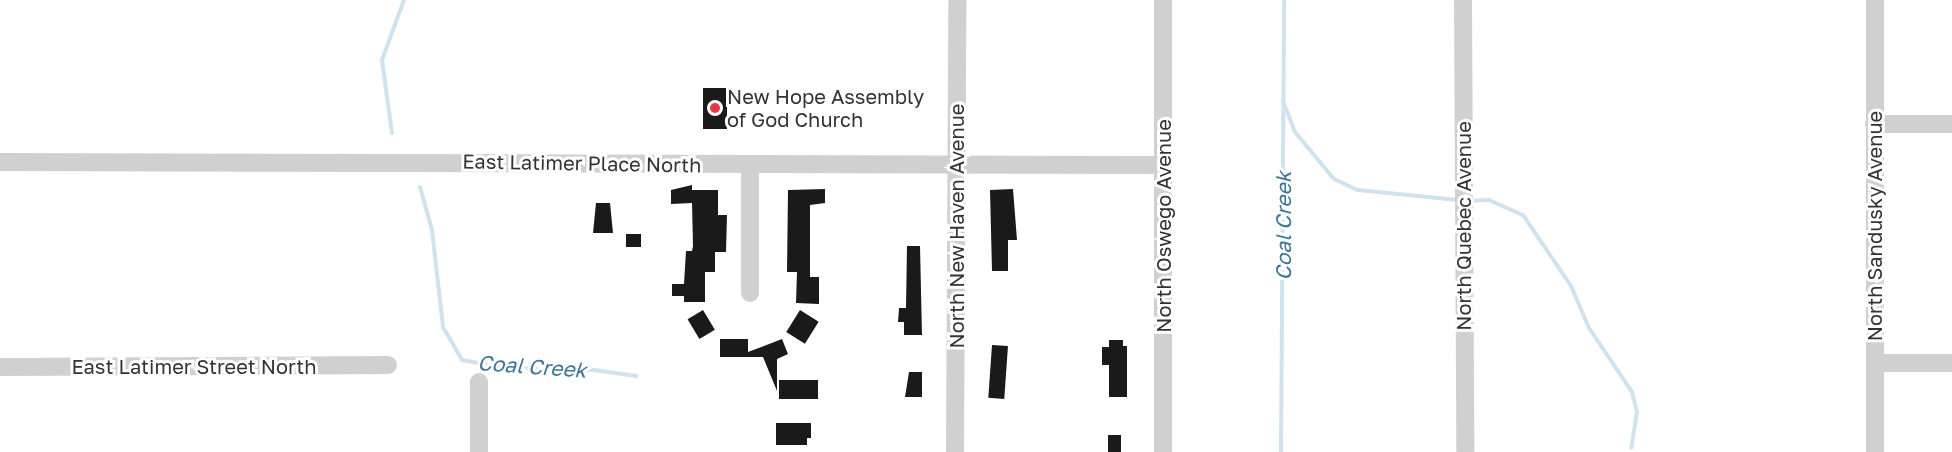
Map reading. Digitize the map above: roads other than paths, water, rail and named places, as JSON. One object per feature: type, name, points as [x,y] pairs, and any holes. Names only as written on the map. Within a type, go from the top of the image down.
[{"type":"street","name":"North New Haven Avenue","points":[[955,452],[957,0]]},
{"type":"street","name":"North Oswego Avenue","points":[[1163,0],[1163,452]]},
{"type":"street","name":"North Quebec Avenue","points":[[1463,0],[1465,452]]},
{"type":"street","name":"North Sandusky Avenue","points":[[1875,0],[1875,452]]},
{"type":"street","points":[[1874,124],[1952,124]]},
{"type":"street","name":"East Latimer Place North","points":[[0,162],[750,166],[1163,165]]},
{"type":"street","points":[[750,166],[750,294]]},
{"type":"street","points":[[1875,363],[1952,363]]},
{"type":"street","name":"East Latimer Street North","points":[[0,367],[388,365]]},
{"type":"street","points":[[479,452],[480,382]]},
{"type":"waterway","name":"Coal Creek","points":[[392,133],[382,60],[404,0]]},
{"type":"waterway","name":"Coal Creek","points":[[1281,452],[1284,0]]},
{"type":"waterway","points":[[1283,101],[1295,132],[1334,179],[1358,190],[1458,200]]},
{"type":"waterway","name":"Coal Creek","points":[[420,187],[432,230],[443,327],[462,360],[505,368],[594,370],[637,376]]},
{"type":"waterway","points":[[1468,201],[1489,200],[1523,215],[1571,286],[1589,328],[1632,392],[1637,412],[1631,448]]},
{"type":"place","name":"New Hope Assembly of God Church","points":[[715,108]]}]
